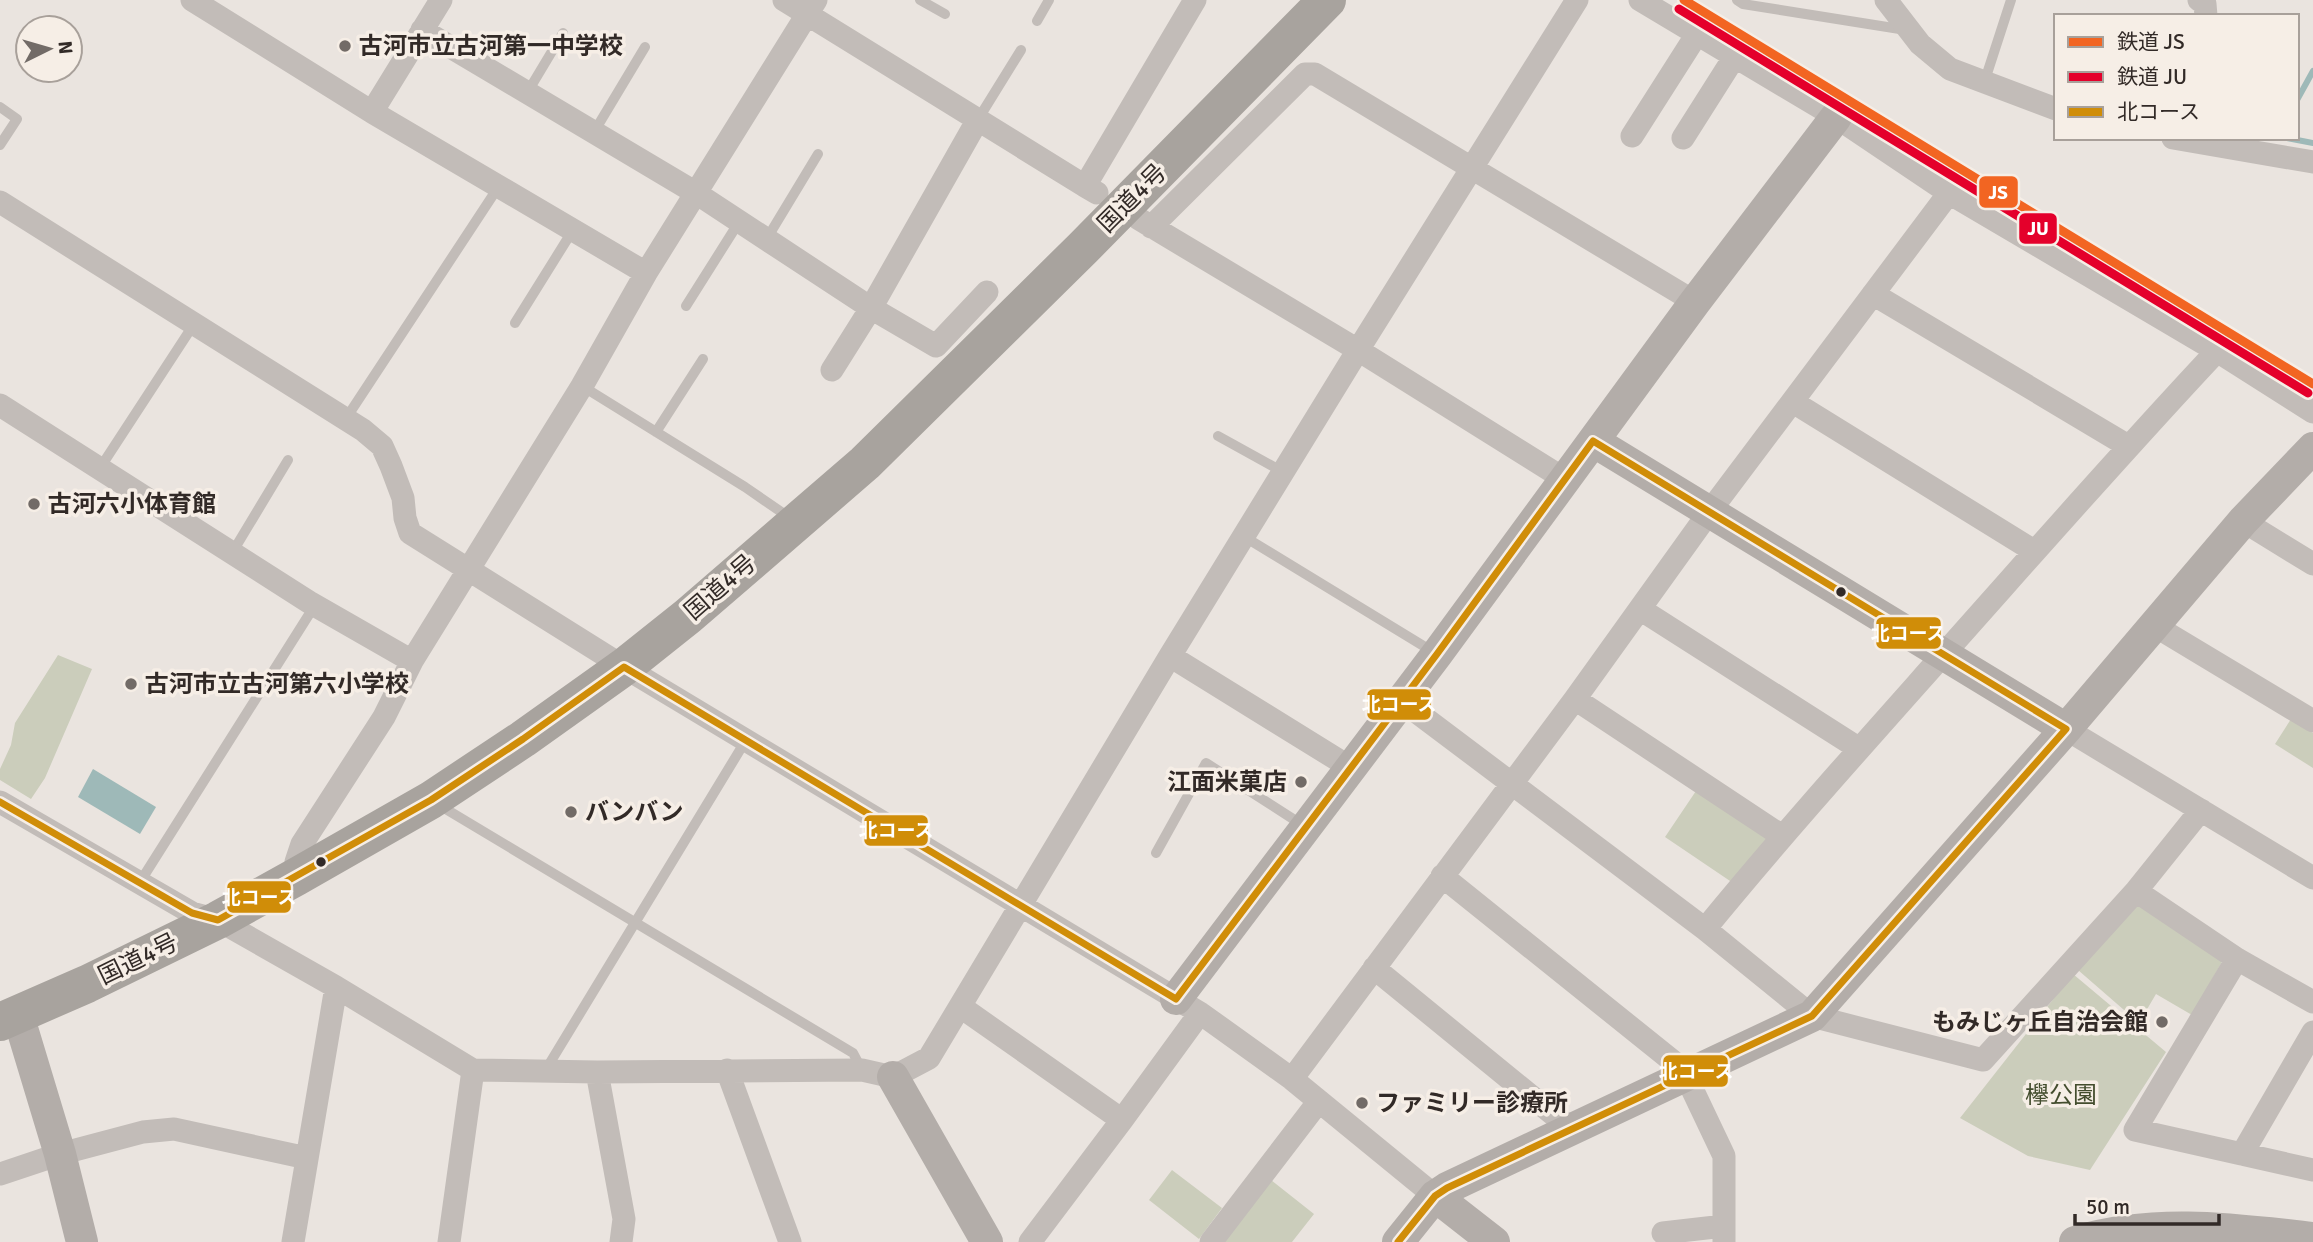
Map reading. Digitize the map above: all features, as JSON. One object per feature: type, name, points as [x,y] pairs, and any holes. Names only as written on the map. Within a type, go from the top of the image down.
[{"type":"highway","name":"国道4号","points":[[9,1019],[218,920],[296,877],[430,800],[523,739],[624,667],[688,616],[865,463],[976,355],[1326,0]]},
{"type":"street","points":[[192,0],[372,112],[646,273]]},
{"type":"street","points":[[372,112],[441,0]]},
{"type":"street","points":[[784,0],[812,7],[977,121],[1091,189],[1194,0]]},
{"type":"street","points":[[0,802],[192,913],[218,920],[473,1070],[862,1070],[893,1077],[929,1058],[1243,536],[1577,0]]},
{"type":"street","points":[[1640,0],[1836,117],[1950,193],[2217,351],[2313,412]]},
{"type":"street","points":[[1886,0],[1933,57],[1950,69],[2054,109]]},
{"type":"street","points":[[296,877],[296,862],[302,844],[384,717],[412,661],[582,386],[646,273],[812,7]]},
{"type":"street","points":[[422,30],[696,193],[871,308],[936,346],[987,292]]},
{"type":"street","points":[[1632,136],[1697,34]]},
{"type":"street","points":[[1683,138],[1735,57]]},
{"type":"street","points":[[1566,480],[1358,350],[1145,223],[1305,74],[1315,75],[1695,302]]},
{"type":"street","points":[[1030,1242],[1122,1120],[1188,1006],[1306,827],[1566,480],[1695,302],[1836,117]]},
{"type":"street","points":[[832,370],[871,308],[977,121]]},
{"type":"street","points":[[2198,141],[2313,162]]},
{"type":"street","points":[[1292,1079],[1575,699],[1710,511],[1950,193]]},
{"type":"street","points":[[0,202],[363,430],[382,446],[403,498],[410,533],[624,667],[1188,1006],[1292,1079],[1494,1242]]},
{"type":"street","points":[[1873,294],[2128,446]]},
{"type":"street","points":[[1705,929],[1858,748],[2128,446],[2217,351]]},
{"type":"street","points":[[1793,402],[2034,551]]},
{"type":"street","points":[[0,405],[315,606],[412,661]]},
{"type":"street","points":[[1593,441],[2313,878]]},
{"type":"street","points":[[1398,1242],[1435,1196],[1447,1188],[1812,1016],[2066,729],[2243,521],[2313,448]]},
{"type":"street","points":[[2243,521],[2313,564]]},
{"type":"street","points":[[1640,609],[1858,748]]},
{"type":"street","points":[[2155,626],[2313,721]]},
{"type":"street","points":[[1170,656],[1351,768]]},
{"type":"street","points":[[1575,699],[1782,835]]},
{"type":"street","points":[[1402,701],[1705,929],[1812,1016],[1983,1060],[2136,891],[2201,810]]},
{"type":"street","points":[[1442,876],[1675,1063],[1685,1074],[1724,1156],[1724,1234],[1663,1233]]},
{"type":"street","points":[[2136,891],[2237,958],[2313,1002]]},
{"type":"street","points":[[2237,958],[2136,1130],[2313,1170]]},
{"type":"street","points":[[1374,968],[1570,1128]]},
{"type":"street","points":[[293,1242],[336,987]]},
{"type":"street","points":[[961,1007],[1122,1120]]},
{"type":"street","points":[[9,1019],[60,1154],[82,1242]]},
{"type":"street","points":[[2242,1154],[2313,1032]]},
{"type":"street","points":[[449,1242],[473,1070]]},
{"type":"street","points":[[727,1070],[790,1242]]},
{"type":"street","points":[[597,1072],[624,1219],[621,1242]]},
{"type":"street","points":[[893,1077],[987,1242]]},
{"type":"street","points":[[1211,1242],[1319,1101]]},
{"type":"street","points":[[0,1174],[60,1154],[144,1132],[174,1129],[307,1158]]},
{"type":"street","points":[[2076,1242],[2099,1235],[2158,1228],[2222,1227],[2313,1238]]},
{"type":"lane","points":[[920,0],[945,14]]},
{"type":"lane","points":[[1037,21],[1049,0]]},
{"type":"lane","points":[[1737,0],[1743,4],[1909,31]]},
{"type":"lane","points":[[1984,83],[2011,0]]},
{"type":"lane","points":[[527,93],[563,33]]},
{"type":"lane","points":[[594,132],[645,47]]},
{"type":"lane","points":[[977,121],[1021,50]]},
{"type":"lane","points":[[0,107],[17,119],[0,145]]},
{"type":"lane","points":[[766,240],[818,154]]},
{"type":"lane","points":[[345,420],[499,186]]},
{"type":"lane","points":[[686,306],[739,222]]},
{"type":"lane","points":[[515,323],[573,230]]},
{"type":"lane","points":[[100,468],[194,324]]},
{"type":"lane","points":[[656,432],[703,359]]},
{"type":"lane","points":[[582,386],[796,521]]},
{"type":"lane","points":[[1218,436],[1283,472]]},
{"type":"lane","points":[[232,553],[288,460]]},
{"type":"lane","points":[[1243,536],[1437,654]]},
{"type":"lane","points":[[140,883],[315,606]]},
{"type":"lane","points":[[545,1071],[746,740]]},
{"type":"lane","points":[[1156,853],[1206,763],[1306,827]]},
{"type":"lane","points":[[430,800],[853,1053],[862,1070]]},
{"type":"green space","points":[[58,655],[92,669],[45,778],[31,799],[0,780],[0,769],[11,745],[15,723]]},
{"type":"green space","points":[[2291,719],[2313,733],[2313,768],[2275,744]]},
{"type":"green space","points":[[1700,785],[1771,834],[1736,885],[1665,837]]},
{"type":"green space","points":[[2140,903],[2223,960],[2192,1015],[2156,994],[2139,1023],[2078,970]]},
{"type":"green space","name":"欅公園","points":[[2073,974],[2166,1052],[2090,1170],[2028,1156],[1960,1118]]},
{"type":"green space","points":[[1172,1170],[1222,1208],[1199,1239],[1149,1200]]},
{"type":"green space","points":[[1271,1180],[1314,1214],[1292,1242],[1223,1242]]},
{"type":"water","points":[[93,769],[156,807],[140,834],[78,797]]},
{"type":"waterway","points":[[2299,96],[2313,71]]},
{"type":"waterway","points":[[2297,140],[2313,143]]},
{"type":"rail line","name":"JS","points":[[1684,0],[2313,384]]},
{"type":"rail line","name":"JU","points":[[1679,9],[2308,393]]},
{"type":"transit line","name":"北コース","points":[[0,802],[192,913],[218,920],[431,800],[624,667],[1176,999],[1437,654],[1593,441],[2066,729],[1812,1016],[1447,1188],[1435,1196],[1398,1242]]},
{"type":"place","name":"古河市立古河第一中学校","points":[[345,46]]},
{"type":"place","name":"古河六小体育館","points":[[34,504]]},
{"type":"place","name":"古河市立古河第六小学校","points":[[131,684]]},
{"type":"place","name":"江面米菓店","points":[[1301,782]]},
{"type":"place","name":"バンバン","points":[[571,812]]},
{"type":"place","name":"もみじヶ丘自治会館","points":[[2162,1022]]},
{"type":"place","name":"ファミリー診療所","points":[[1362,1103]]}]
